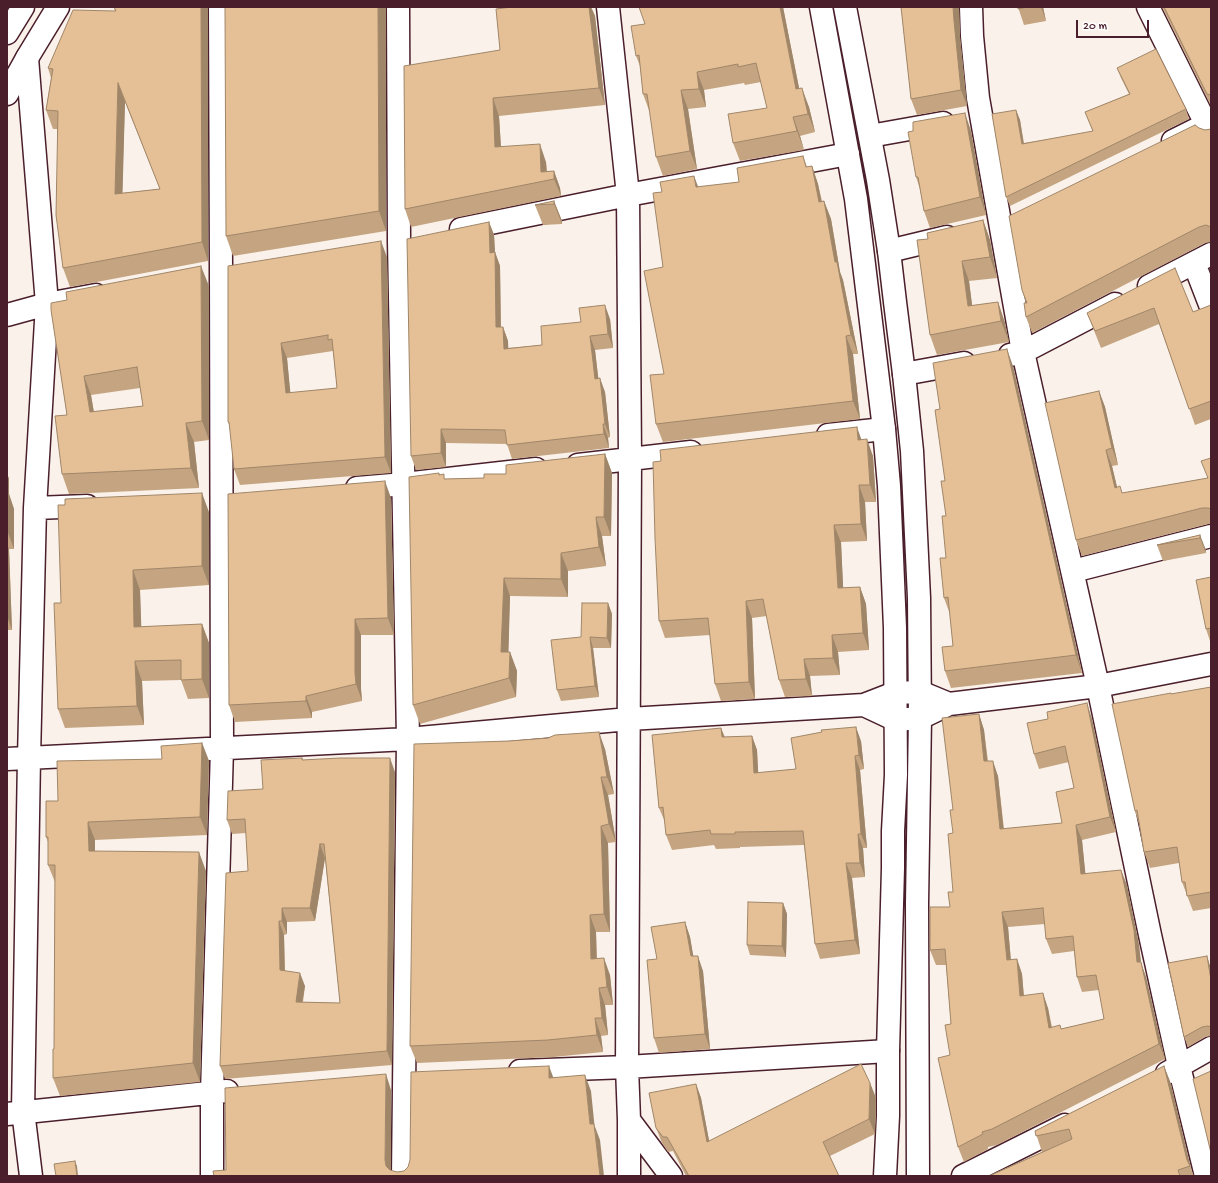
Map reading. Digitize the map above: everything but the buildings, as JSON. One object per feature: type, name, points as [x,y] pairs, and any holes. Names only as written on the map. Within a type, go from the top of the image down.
[{"type":"street","points":[[7,33],[23,7]]},
{"type":"street","points":[[7,94],[58,7]]},
{"type":"street","points":[[212,1176],[212,1093],[222,748],[213,500],[229,270],[220,7]]},
{"type":"street","points":[[398,7],[407,240],[404,484],[413,1076],[403,1176]]},
{"type":"street","points":[[608,7],[628,195],[630,459],[627,1066],[629,1176]]},
{"type":"street","points":[[821,7],[856,199],[884,429],[889,486],[895,628],[896,775],[893,831],[888,1116],[885,1176]]},
{"type":"street","points":[[845,7],[878,180],[889,251],[912,451],[920,598],[920,718],[917,895],[918,1176]]},
{"type":"street","points":[[971,7],[972,36],[978,98],[982,116],[992,227],[1023,352],[1073,571],[1150,935],[1179,1066],[1206,1176]]},
{"type":"street","points":[[1148,7],[1210,127],[1157,149]]},
{"type":"street","points":[[27,58],[47,304],[34,508],[29,758],[15,1113],[31,1176]]},
{"type":"street","points":[[870,136],[982,116]]},
{"type":"street","points":[[445,232],[628,195],[848,154]]},
{"type":"street","points":[[992,227],[1021,215]]},
{"type":"street","points":[[889,251],[963,234]]},
{"type":"street","points":[[376,246],[407,240]]},
{"type":"street","points":[[904,374],[1023,352],[1203,259],[1211,307]]},
{"type":"street","points":[[199,276],[229,270]]},
{"type":"street","points":[[7,314],[47,304],[116,291]]},
{"type":"street","points":[[812,437],[884,429]]},
{"type":"street","points":[[340,490],[630,459],[709,449]]},
{"type":"street","points":[[213,500],[245,497]]},
{"type":"street","points":[[34,508],[104,505]]},
{"type":"street","points":[[1073,571],[1211,536]]},
{"type":"street","points":[[864,705],[896,720],[920,718],[949,704],[1098,686],[1211,664]]},
{"type":"street","points":[[7,759],[408,739],[629,719],[864,705],[895,693],[920,692],[949,704]]},
{"type":"street","points":[[1151,1080],[1211,1048]]},
{"type":"street","points":[[500,1072],[888,1051]]},
{"type":"street","points":[[382,1078],[413,1076]]},
{"type":"street","points":[[15,1113],[243,1090]]},
{"type":"street","points":[[963,1176],[1082,1116]]},
{"type":"street","points":[[629,1120],[671,1176]]}]
